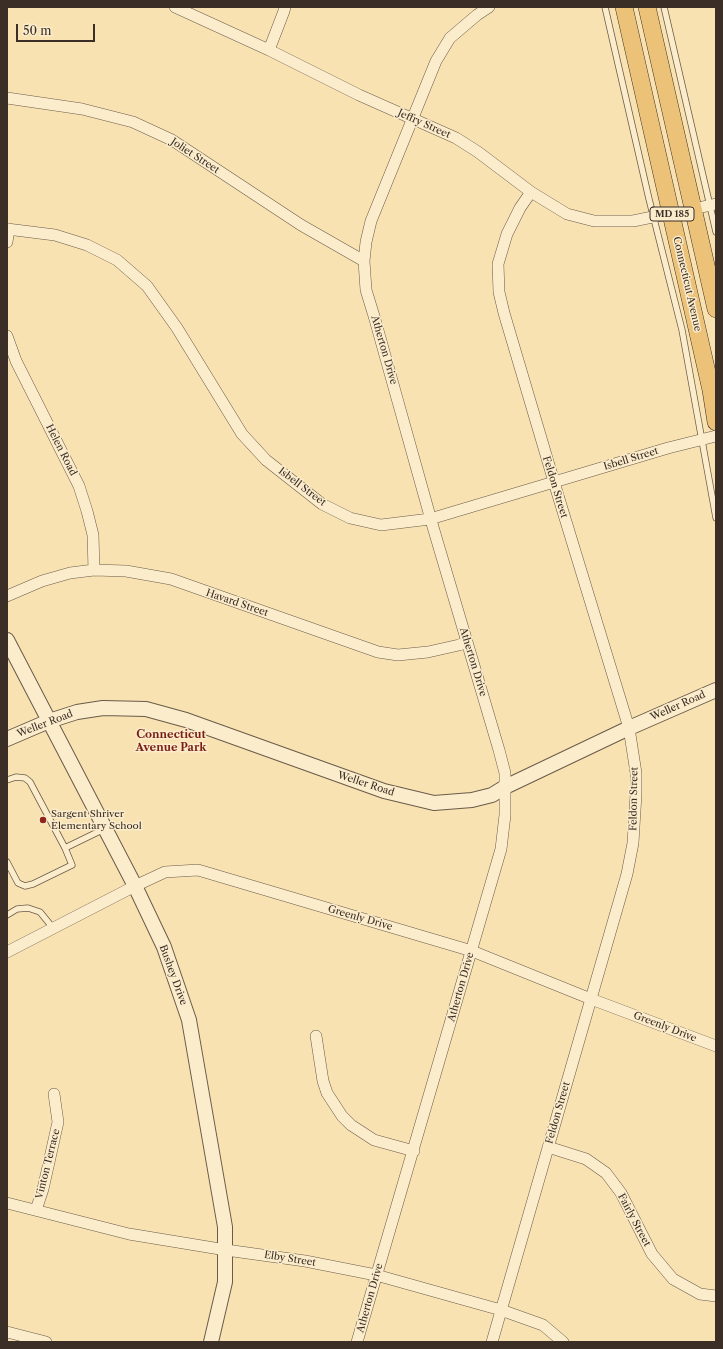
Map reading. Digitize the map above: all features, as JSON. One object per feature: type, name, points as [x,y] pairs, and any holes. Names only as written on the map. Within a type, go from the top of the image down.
[{"type":"main road","name":"Connecticut Avenue","points":[[624,7],[672,213],[711,390],[716,422]]},
{"type":"main road","name":"MD 185","points":[[647,7],[716,309]]},
{"type":"street","name":"Jeffry Street","points":[[175,7],[270,50],[359,95],[456,138],[478,152],[530,192],[567,214],[594,221],[633,221],[672,213]]},
{"type":"street","points":[[270,50],[285,7]]},
{"type":"street","name":"Atherton Drive","points":[[358,1342],[376,1275],[414,1151],[501,849],[505,815],[505,773],[430,519],[366,290],[364,261],[366,242],[371,221],[436,61],[450,38],[477,14],[489,7]]},
{"type":"street","name":"Joliet Street","points":[[7,98],[82,109],[134,122],[172,140],[301,225],[364,261]]},
{"type":"street","name":"Feldon Street","points":[[492,1342],[627,874],[632,843],[636,794],[636,773],[629,728],[554,483],[499,292],[498,264],[507,234],[530,192]]},
{"type":"street","points":[[693,209],[713,204]]},
{"type":"street","points":[[7,242],[8,229]]},
{"type":"street","name":"Isbell Street","points":[[8,229],[55,235],[87,245],[117,260],[147,286],[177,328],[242,434],[266,460],[322,504],[350,518],[381,525],[430,519],[716,436]]},
{"type":"street","name":"Helen Road","points":[[7,336],[16,362],[79,486],[93,535],[94,570]]},
{"type":"street","name":"Havard Street","points":[[7,596],[42,581],[70,573],[94,570],[126,571],[171,579],[378,652],[398,655],[428,652],[467,642]]},
{"type":"street","name":"Bushey Drive","points":[[7,640],[135,886],[164,947],[189,1020],[226,1227],[225,1282],[211,1342]]},
{"type":"street","name":"Weller Road","points":[[7,739],[49,721],[77,712],[103,708],[146,709],[186,720],[384,791],[434,803],[472,800],[492,795],[505,786],[629,728],[716,690]]},
{"type":"street","name":"Greenly Drive","points":[[7,952],[165,872],[198,870],[472,951],[591,999],[716,1046]]},
{"type":"street","points":[[316,1036],[323,1081],[327,1093],[342,1116],[351,1126],[374,1140],[414,1151]]},
{"type":"street","name":"Vinton Terrace","points":[[36,1210],[43,1189],[58,1122],[54,1094]]},
{"type":"street","name":"Fairly Street","points":[[548,1147],[586,1159],[606,1173],[621,1193],[652,1254],[672,1279],[700,1294],[716,1296]]},
{"type":"street","name":"Elby Street","points":[[7,1203],[129,1234],[305,1261],[376,1275],[501,1310],[543,1325],[563,1342]]},
{"type":"street","points":[[7,1332],[46,1342]]},
{"type":"lane","points":[[605,7],[682,330],[716,518]]},
{"type":"lane","points":[[664,7],[713,204],[716,232]]},
{"type":"lane","points":[[7,780],[16,777],[25,778],[30,782],[65,848],[72,865],[33,884],[25,886],[18,883],[7,862]]},
{"type":"lane","points":[[65,848],[105,829]]},
{"type":"lane","points":[[7,915],[18,909],[28,908],[40,912],[53,928]]},
{"type":"place","name":"Sargent Shriver Elementary School","points":[[43,820]]},
{"type":"district","name":"Connecticut Avenue Park","points":[[171,741]]}]
